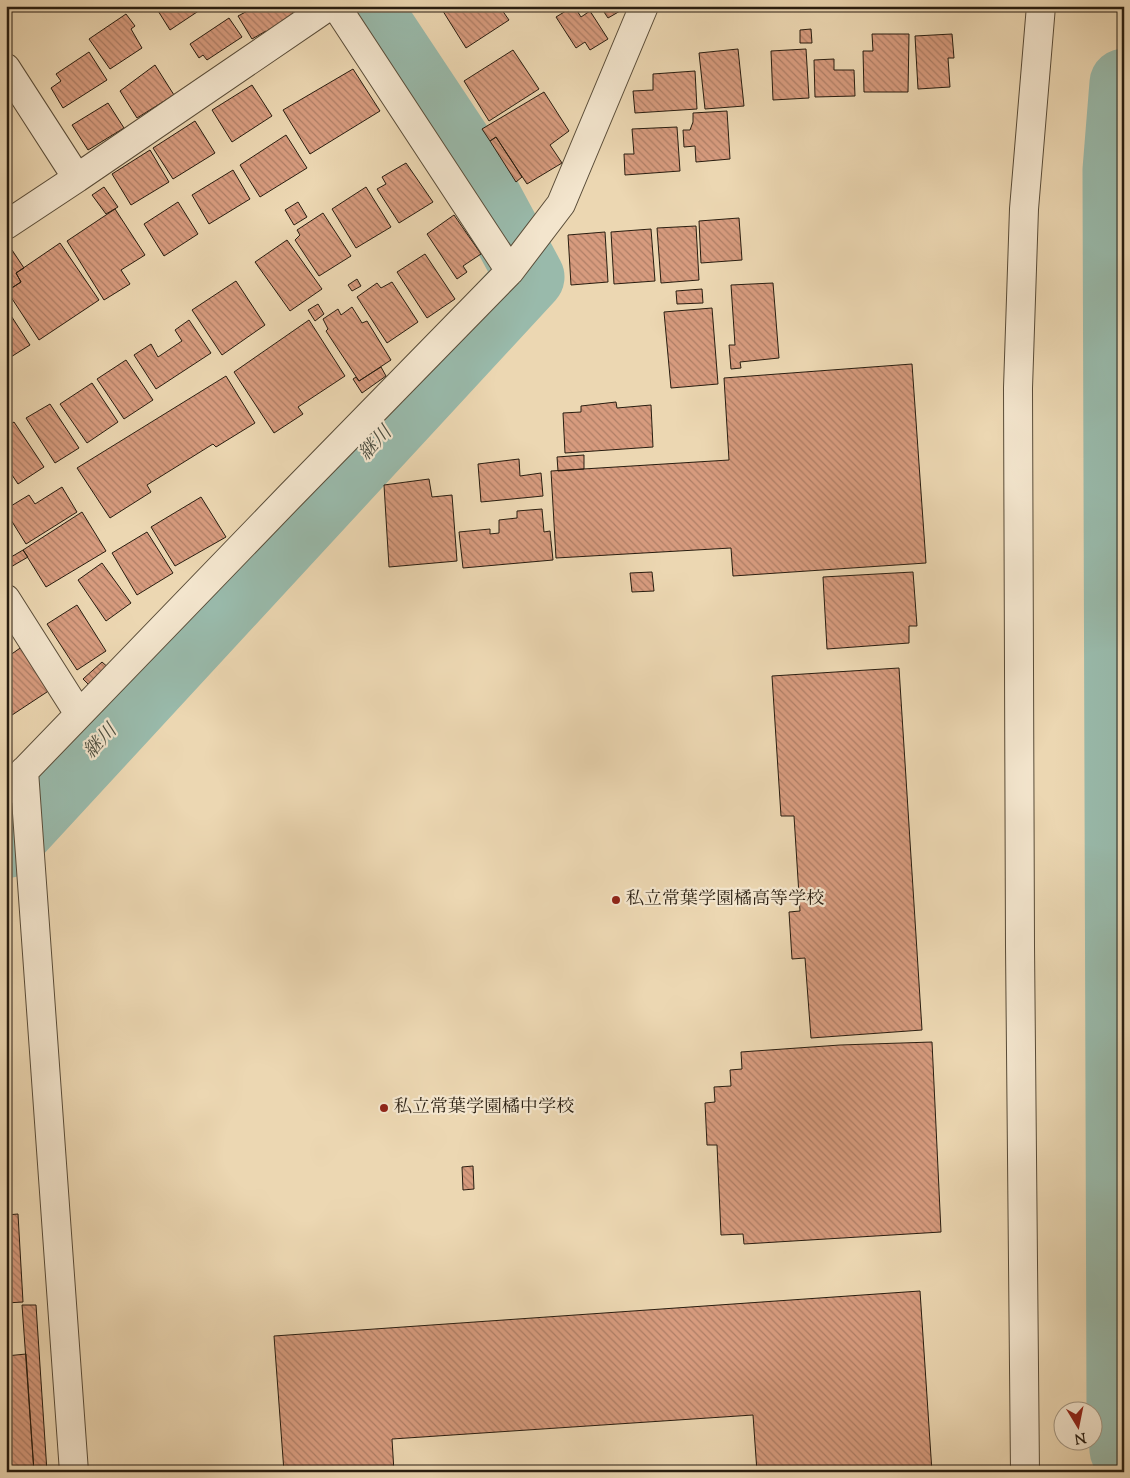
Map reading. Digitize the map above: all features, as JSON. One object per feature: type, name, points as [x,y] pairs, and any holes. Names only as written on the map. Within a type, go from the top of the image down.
[{"type":"street","points":[[6,226],[330,6]]},
{"type":"street","points":[[336,6],[510,271]]},
{"type":"street","points":[[74,1472],[15,780],[291,494],[510,271],[561,204],[644,6]]},
{"type":"street","points":[[1025,1472],[1020,956],[1018,388],[1024,208],[1041,6]]},
{"type":"street","points":[[6,68],[77,178]]},
{"type":"street","points":[[6,599],[79,714]]},
{"type":"building","points":[[155,6],[206,6],[170,30]]},
{"type":"building","points":[[263,6],[289,6],[296,18],[268,34],[266,31],[252,39],[238,16],[255,7],[257,10]]},
{"type":"building","points":[[444,6],[499,6],[509,20],[466,48],[441,8]]},
{"type":"building","points":[[574,6],[581,17],[590,11],[608,39],[590,50],[585,42],[576,48],[556,17]]},
{"type":"building","points":[[600,6],[626,6],[627,7],[608,18]]},
{"type":"building","points":[[126,14],[135,26],[131,29],[142,48],[110,69],[89,39]]},
{"type":"building","points":[[229,18],[242,37],[207,60],[203,55],[199,58],[190,44]]},
{"type":"building","points":[[811,29],[812,43],[800,43],[800,30]]},
{"type":"building","points":[[872,34],[909,34],[908,92],[864,92],[863,51],[873,51]]},
{"type":"building","points":[[952,34],[954,58],[948,58],[950,87],[918,89],[915,36]]},
{"type":"building","points":[[738,49],[744,106],[705,109],[699,53]]},
{"type":"building","points":[[806,49],[809,98],[773,100],[771,51]]},
{"type":"building","points":[[513,50],[539,89],[489,121],[464,81]]},
{"type":"building","points":[[89,52],[107,80],[63,108],[51,88],[61,81],[56,74]]},
{"type":"building","points":[[834,59],[834,70],[854,70],[855,96],[815,97],[814,60]]},
{"type":"building","points":[[155,65],[174,95],[137,118],[120,91]]},
{"type":"building","points":[[353,69],[380,111],[310,154],[283,110]]},
{"type":"building","points":[[695,71],[697,109],[635,113],[633,91],[653,90],[653,74]]},
{"type":"building","points":[[252,85],[272,116],[232,142],[212,110]]},
{"type":"building","points":[[544,92],[569,131],[550,145],[562,163],[527,184],[496,137],[490,141],[482,129]]},
{"type":"building","points":[[108,103],[124,128],[88,150],[72,125]]},
{"type":"building","points":[[727,111],[730,159],[696,162],[695,146],[684,147],[683,130],[690,130],[693,122],[693,113]]},
{"type":"building","points":[[195,121],[215,153],[173,179],[153,148]]},
{"type":"building","points":[[677,127],[680,171],[625,175],[624,154],[634,154],[632,129]]},
{"type":"building","points":[[286,135],[307,168],[260,197],[240,165]]},
{"type":"building","points":[[496,137],[522,177],[516,182],[490,141]]},
{"type":"building","points":[[150,150],[169,182],[131,205],[112,174]]},
{"type":"building","points":[[406,163],[433,202],[399,223],[377,189],[386,184],[382,177]]},
{"type":"building","points":[[233,170],[250,199],[209,224],[192,195]]},
{"type":"building","points":[[104,187],[118,207],[106,214],[92,195]]},
{"type":"building","points":[[366,187],[391,227],[356,248],[332,209]]},
{"type":"building","points":[[178,202],[198,234],[164,256],[144,224]]},
{"type":"building","points":[[298,202],[307,217],[294,225],[285,210]]},
{"type":"building","points":[[115,209],[145,255],[121,270],[130,284],[104,300],[67,241]]},
{"type":"building","points":[[323,213],[351,256],[319,276],[295,240],[300,235],[297,230]]},
{"type":"building","points":[[454,215],[481,254],[463,266],[467,272],[457,279],[427,234]]},
{"type":"building","points":[[739,218],[742,260],[701,263],[699,221]]},
{"type":"building","points":[[696,226],[699,280],[661,283],[657,228]]},
{"type":"building","points":[[651,229],[655,281],[614,284],[611,232]]},
{"type":"building","points":[[605,232],[608,282],[571,285],[568,235]]},
{"type":"building","points":[[287,240],[322,289],[290,311],[255,262]]},
{"type":"building","points":[[60,243],[99,300],[39,340],[7,291],[21,282],[16,273]]},
{"type":"building","points":[[12,250],[24,268],[16,273],[21,282],[7,291],[6,254]]},
{"type":"building","points":[[425,254],[455,299],[427,318],[397,272]]},
{"type":"building","points":[[357,279],[361,286],[352,291],[348,285]]},
{"type":"building","points":[[236,281],[265,325],[222,355],[192,310]]},
{"type":"building","points":[[392,282],[418,322],[387,343],[357,297],[377,283],[381,288]]},
{"type":"building","points":[[773,283],[779,358],[740,362],[741,368],[731,369],[729,345],[735,345],[731,285]]},
{"type":"building","points":[[702,289],[703,303],[677,304],[676,291]]},
{"type":"building","points":[[318,304],[324,314],[315,321],[308,310]]},
{"type":"building","points":[[352,307],[362,323],[367,321],[391,360],[359,381],[326,331],[328,329],[323,319],[338,309],[341,315]]},
{"type":"building","points":[[712,308],[718,384],[671,388],[664,312]]},
{"type":"building","points":[[8,311],[30,345],[6,360],[6,312]]},
{"type":"building","points":[[189,320],[211,353],[156,389],[134,355],[151,344],[158,357],[182,341],[175,330]]},
{"type":"building","points":[[309,320],[345,376],[298,407],[303,414],[274,433],[234,372]]},
{"type":"building","points":[[126,360],[153,400],[124,419],[97,379]]},
{"type":"building","points":[[912,364],[926,563],[733,576],[731,548],[556,558],[551,471],[729,460],[724,378]]},
{"type":"building","points":[[381,367],[386,376],[362,393],[353,379],[356,377],[359,381]]},
{"type":"building","points":[[226,376],[255,423],[216,447],[213,444],[147,485],[151,492],[110,518],[77,468]]},
{"type":"building","points":[[92,383],[118,422],[87,443],[60,404]]},
{"type":"building","points":[[616,402],[617,408],[651,405],[653,447],[565,453],[563,413],[581,412],[581,406]]},
{"type":"building","points":[[50,404],[79,448],[55,463],[26,418]]},
{"type":"building","points":[[14,422],[44,467],[18,484],[6,466],[6,427]]},
{"type":"building","points":[[584,455],[584,469],[558,471],[557,457]]},
{"type":"building","points":[[519,459],[520,476],[541,473],[543,496],[481,502],[478,464]]},
{"type":"building","points":[[429,479],[432,497],[452,495],[457,561],[389,567],[384,485]]},
{"type":"building","points":[[62,487],[77,512],[26,544],[6,509],[29,495],[35,504]]},
{"type":"building","points":[[201,497],[226,537],[175,566],[151,527]]},
{"type":"building","points":[[542,509],[544,532],[550,531],[553,560],[463,568],[459,532],[490,529],[490,534],[499,533],[499,520],[517,518],[517,511]]},
{"type":"building","points":[[82,512],[106,551],[46,587],[23,550]]},
{"type":"building","points":[[147,532],[173,573],[137,595],[112,553]]},
{"type":"building","points":[[23,550],[28,557],[9,568],[6,565],[6,560]]},
{"type":"building","points":[[102,563],[131,603],[106,621],[78,580]]},
{"type":"building","points":[[652,572],[654,591],[632,592],[630,573]]},
{"type":"building","points":[[913,572],[917,626],[909,626],[909,643],[827,649],[823,577]]},
{"type":"building","points":[[77,605],[106,651],[77,670],[47,624]]},
{"type":"building","points":[[23,646],[50,690],[6,719],[6,658]]},
{"type":"building","points":[[102,662],[110,669],[92,688],[83,679]]},
{"type":"building","points":[[899,668],[922,1030],[811,1038],[805,958],[792,959],[789,912],[800,911],[794,816],[781,816],[772,676]]},
{"type":"building","points":[[932,1042],[941,1232],[744,1244],[743,1234],[721,1235],[717,1145],[707,1145],[705,1103],[715,1102],[714,1087],[731,1086],[730,1070],[742,1069],[741,1052],[840,1045]]},
{"type":"building","points":[[473,1166],[474,1189],[463,1190],[462,1167]]},
{"type":"building","points":[[18,1214],[23,1302],[6,1303],[6,1215]]},
{"type":"building","points":[[920,1291],[932,1472],[757,1472],[753,1415],[392,1439],[394,1472],[284,1472],[274,1336]]},
{"type":"building","points":[[22,1305],[36,1305],[47,1472],[34,1472]]},
{"type":"building","points":[[26,1354],[34,1472],[6,1472],[6,1356]]},
{"type":"waterway","name":"継川","points":[[6,844],[530,277],[461,149],[366,6]]},
{"type":"waterway","points":[[1124,83],[1117,170],[1121,1408],[1124,1450]]},
{"type":"place","name":"私立常葉学園橘高等学校","points":[[616,900]]},
{"type":"place","name":"私立常葉学園橘中学校","points":[[384,1108]]}]
